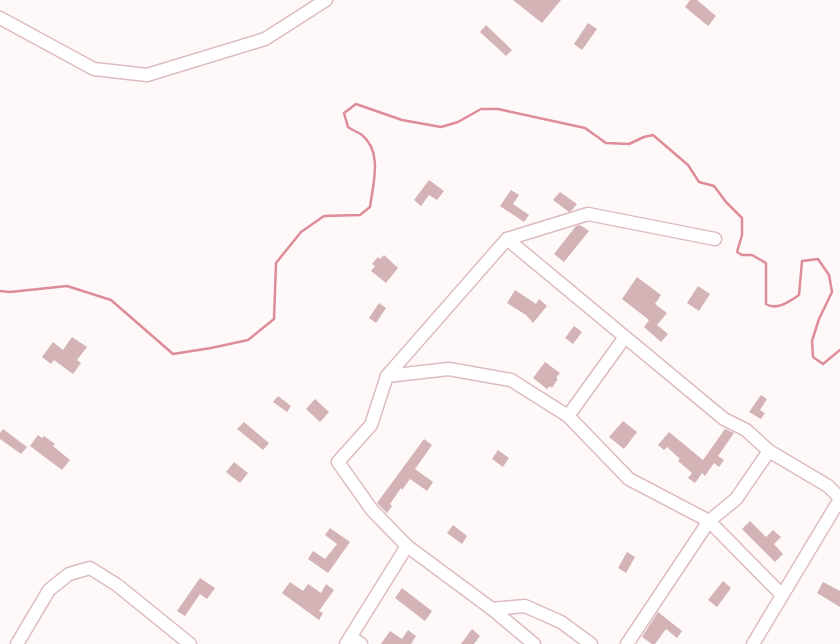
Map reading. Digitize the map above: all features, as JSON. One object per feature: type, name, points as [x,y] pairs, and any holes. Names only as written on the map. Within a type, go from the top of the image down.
[{"type":"street","points":[[0,18],[94,68],[147,75],[265,40],[326,0]]},
{"type":"street","points":[[534,644],[492,609],[406,546],[372,510],[338,462],[371,425],[387,376],[507,239],[588,214],[715,239]]},
{"type":"street","points":[[507,239],[724,419],[746,430],[769,452],[828,486],[840,498],[753,644]]},
{"type":"street","points":[[568,416],[625,337]]},
{"type":"street","points":[[387,376],[449,369],[511,380],[568,416],[629,479],[709,521],[782,595]]},
{"type":"street","points":[[627,644],[709,521],[736,499],[769,452]]},
{"type":"street","points":[[353,642],[406,546]]},
{"type":"street","points":[[16,644],[49,590],[69,574],[90,568],[117,585],[190,644]]},
{"type":"street","points":[[492,609],[525,606],[561,622],[591,644]]},
{"type":"building","points":[[513,0],[561,0],[542,23]]},
{"type":"building","points":[[690,0],[697,0],[716,16],[708,26],[685,7]]},
{"type":"building","points":[[588,23],[597,29],[582,50],[574,44]]},
{"type":"building","points":[[486,25],[512,50],[506,56],[480,32]]},
{"type":"building","points":[[429,180],[444,191],[437,200],[429,195],[421,206],[414,200]]},
{"type":"building","points":[[511,190],[519,195],[513,204],[529,215],[524,222],[500,206]]},
{"type":"building","points":[[560,192],[577,204],[569,212],[553,200]]},
{"type":"building","points":[[580,225],[589,231],[564,262],[554,254],[576,226]]},
{"type":"building","points":[[384,255],[398,268],[386,283],[371,271],[375,266],[372,264],[378,257],[380,259]]},
{"type":"building","points":[[637,277],[661,295],[655,304],[667,313],[657,325],[668,334],[661,342],[644,327],[649,320],[622,299]]},
{"type":"building","points":[[698,286],[710,294],[699,311],[687,303]]},
{"type":"building","points":[[515,290],[536,304],[539,299],[547,306],[533,323],[526,315],[507,303]]},
{"type":"building","points":[[379,303],[386,308],[376,323],[369,318]]},
{"type":"building","points":[[574,326],[582,332],[573,344],[565,338]]},
{"type":"building","points":[[72,337],[87,347],[77,360],[81,363],[73,374],[54,360],[51,364],[42,357],[53,342],[63,350]]},
{"type":"building","points":[[545,362],[560,373],[552,388],[550,386],[547,389],[533,378]]},
{"type":"building","points":[[761,395],[767,399],[760,410],[765,413],[761,419],[749,412]]},
{"type":"building","points":[[278,396],[291,406],[287,412],[273,402]]},
{"type":"building","points":[[315,399],[329,412],[320,422],[306,409]]},
{"type":"building","points":[[623,421],[637,432],[624,449],[609,437]]},
{"type":"building","points":[[244,422],[269,443],[263,450],[237,429]]},
{"type":"building","points":[[3,429],[27,447],[21,454],[0,439],[0,433]]},
{"type":"building","points":[[725,429],[734,433],[718,456],[724,460],[719,467],[714,463],[705,476],[702,473],[695,483],[688,478],[692,473],[678,461],[680,459],[667,447],[664,450],[658,445],[669,432],[703,460]]},
{"type":"building","points":[[38,435],[42,438],[44,436],[55,444],[53,446],[70,460],[62,470],[30,446]]},
{"type":"building","points":[[424,439],[432,445],[415,469],[433,482],[427,491],[410,479],[390,504],[392,506],[387,513],[377,503]]},
{"type":"building","points":[[498,450],[509,458],[503,467],[492,459]]},
{"type":"building","points":[[234,462],[248,473],[240,483],[226,472]]},
{"type":"building","points":[[750,521],[766,537],[773,530],[781,537],[774,544],[783,554],[775,562],[742,529]]},
{"type":"building","points":[[453,525],[467,536],[462,544],[447,533]]},
{"type":"building","points":[[330,528],[350,542],[328,573],[308,559],[313,551],[325,559],[337,544],[325,535]]},
{"type":"building","points":[[627,552],[635,557],[626,573],[618,568]]},
{"type":"building","points":[[200,578],[215,588],[207,599],[200,594],[185,616],[177,611]]},
{"type":"building","points":[[723,581],[731,588],[717,607],[708,600]]},
{"type":"building","points":[[290,582],[303,591],[308,584],[321,593],[326,584],[334,590],[319,611],[323,613],[319,620],[282,593]]},
{"type":"building","points":[[823,582],[840,591],[840,607],[817,593]]},
{"type":"building","points":[[402,588],[432,611],[425,621],[395,598]]},
{"type":"building","points":[[658,612],[682,631],[677,638],[666,629],[655,644],[652,644],[642,637]]},
{"type":"building","points":[[472,629],[480,636],[474,644],[461,644]]},
{"type":"building","points":[[408,630],[416,636],[411,644],[381,644],[390,631],[402,639]]},
{"type":"waterway","points":[[0,291],[10,292],[67,286],[111,300],[173,354],[248,340],[274,319],[276,263],[301,232],[324,216],[360,215],[370,207],[375,169],[373,150],[362,135],[348,127],[344,113],[356,104],[402,120],[441,127],[458,122],[481,109],[498,109],[585,128],[606,143],[629,144],[653,135],[688,165],[699,182],[714,186],[726,202],[742,218],[742,235],[737,252],[742,255],[752,255],[766,263],[766,304],[779,306],[799,295],[802,261],[818,259],[829,275],[832,292],[819,319],[812,341],[813,357],[823,364],[840,350]]}]
